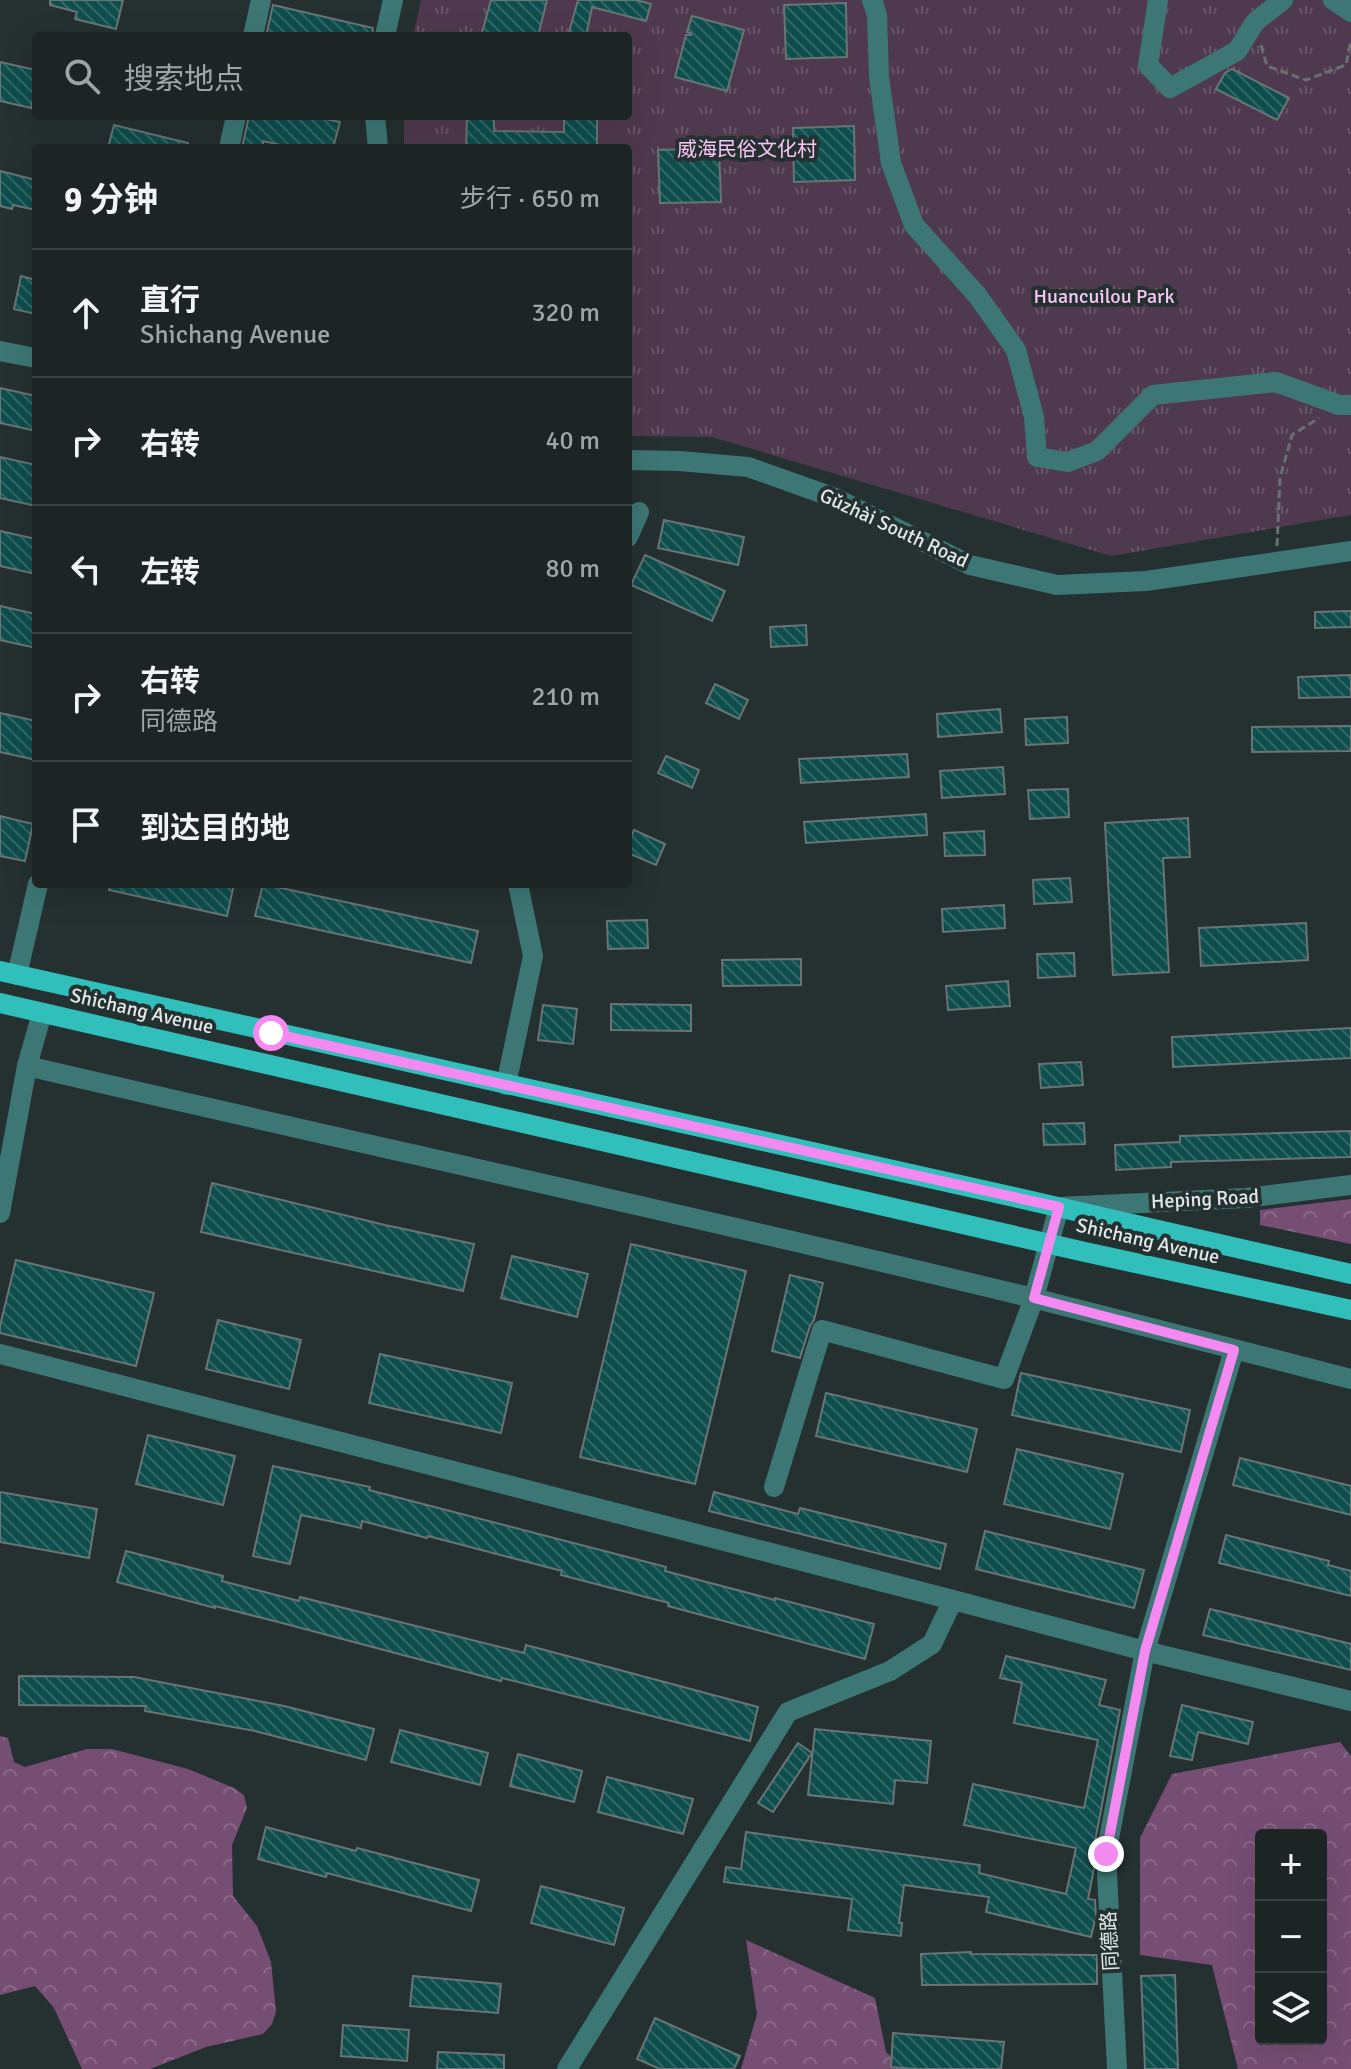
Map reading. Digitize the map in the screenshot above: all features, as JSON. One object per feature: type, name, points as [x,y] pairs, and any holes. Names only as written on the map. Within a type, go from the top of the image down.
[{"type":"main road","name":"Shichang Avenue","points":[[8,973],[1351,1274]]},
{"type":"main road","name":"Shichang Avenue","points":[[0,1003],[1351,1310]]},
{"type":"street","points":[[254,32],[261,0]]},
{"type":"street","points":[[386,32],[393,0]]},
{"type":"street","points":[[872,0],[877,15],[879,77],[891,163],[914,225],[977,295],[1016,350],[1034,417],[1037,457],[1068,462],[1097,451],[1153,395],[1276,382],[1345,405]]},
{"type":"street","points":[[1158,0],[1148,65],[1170,88],[1237,51],[1255,22],[1283,0]]},
{"type":"street","points":[[1333,0],[1351,12]]},
{"type":"street","points":[[230,144],[235,120]]},
{"type":"street","points":[[375,120],[378,144]]},
{"type":"street","points":[[0,351],[32,357]]},
{"type":"street","name":"Gǔzhài South Road","points":[[632,460],[748,467],[835,498],[970,565],[1057,585],[1146,581],[1351,551]]},
{"type":"street","points":[[632,528],[639,512]]},
{"type":"street","points":[[8,973],[37,888]]},
{"type":"street","points":[[506,1085],[533,956],[519,888]]},
{"type":"street","points":[[0,1213],[27,1066],[42,1013]]},
{"type":"street","points":[[27,1066],[1034,1298],[1351,1379]]},
{"type":"street","name":"Heping Road","points":[[1059,1207],[1246,1198],[1351,1185]]},
{"type":"street","points":[[774,1487],[822,1330],[1004,1379],[1034,1298],[1059,1207]]},
{"type":"street","name":"同德路","points":[[1117,2069],[1106,1854],[1145,1651],[1234,1350]]},
{"type":"street","points":[[0,1354],[1145,1651],[1351,1701]]},
{"type":"street","points":[[567,2069],[788,1712],[890,1671],[932,1644],[953,1600]]},
{"type":"path","points":[[1255,22],[1267,66],[1306,80],[1346,65],[1351,40]]},
{"type":"path","points":[[1276,562],[1280,478],[1292,435],[1345,405]]},
{"type":"green space","name":"Huancuilou Park","points":[[421,0],[1351,0],[1351,515],[1111,556],[712,437],[632,436],[632,144],[404,144],[404,120],[632,120],[632,32],[414,32]]},
{"type":"green space","points":[[1351,1199],[1351,1244],[1260,1225],[1260,1210]]},
{"type":"green space","points":[[0,1736],[8,1738],[14,1762],[25,1767],[87,1749],[112,1749],[188,1769],[244,1795],[247,1808],[232,1845],[233,1896],[257,1926],[271,1962],[276,2012],[272,2024],[263,2034],[206,2047],[150,2069],[82,2069],[54,2008],[35,1986],[0,1995]]},
{"type":"green space","points":[[1340,1742],[1351,1756],[1351,2069],[1238,2069],[1212,1965],[1140,1955],[1140,1838],[1172,1774]]},
{"type":"green space","points":[[746,1940],[875,1998],[886,2052],[904,2069],[741,2069],[757,2014]]},
{"type":"building","points":[[50,0],[123,0],[116,29],[75,19],[77,12],[50,5]]},
{"type":"building","points":[[491,0],[547,0],[539,32],[482,32]]},
{"type":"building","points":[[578,0],[636,0],[651,4],[646,21],[592,7],[587,32],[569,32]]},
{"type":"building","points":[[846,3],[847,57],[786,59],[784,5]]},
{"type":"building","points":[[273,5],[373,28],[372,32],[267,32]]},
{"type":"building","points":[[692,16],[744,30],[727,91],[675,77],[686,35],[691,35],[687,32]]},
{"type":"building","points":[[0,62],[32,69],[31,108],[0,101]]},
{"type":"building","points":[[1232,69],[1289,98],[1277,120],[1216,89],[1225,73]]},
{"type":"building","points":[[248,120],[340,122],[334,144],[276,144],[263,141],[263,144],[243,144]]},
{"type":"building","points":[[467,120],[494,120],[494,131],[564,132],[564,120],[597,120],[597,144],[466,144]]},
{"type":"building","points":[[114,125],[188,143],[188,144],[109,144]]},
{"type":"building","points":[[854,126],[855,180],[794,182],[793,128]]},
{"type":"building","points":[[719,148],[721,202],[660,203],[658,150]]},
{"type":"building","points":[[0,171],[32,179],[32,209],[0,206]]},
{"type":"building","points":[[21,276],[32,279],[32,313],[14,309]]},
{"type":"building","points":[[0,388],[32,395],[32,430],[0,423]]},
{"type":"building","points":[[0,457],[32,464],[32,505],[0,498]]},
{"type":"building","points":[[664,520],[744,537],[738,565],[658,548]]},
{"type":"building","points":[[0,531],[32,538],[32,573],[0,566]]},
{"type":"building","points":[[645,555],[725,591],[712,621],[632,583]]},
{"type":"building","points":[[0,606],[32,613],[32,647],[0,640]]},
{"type":"building","points":[[1351,611],[1351,627],[1315,628],[1315,612]]},
{"type":"building","points":[[806,625],[807,645],[771,647],[770,627]]},
{"type":"building","points":[[1351,675],[1351,697],[1299,698],[1298,677]]},
{"type":"building","points":[[715,684],[748,700],[739,719],[706,703]]},
{"type":"building","points":[[1000,709],[1002,732],[938,737],[937,714]]},
{"type":"building","points":[[0,713],[32,720],[32,759],[0,752]]},
{"type":"building","points":[[1067,717],[1068,743],[1026,745],[1025,719]]},
{"type":"building","points":[[1351,726],[1351,751],[1252,752],[1252,727]]},
{"type":"building","points":[[907,754],[909,777],[801,783],[799,759]]},
{"type":"building","points":[[666,756],[699,770],[692,788],[658,773]]},
{"type":"building","points":[[1003,767],[1005,794],[942,798],[940,771]]},
{"type":"building","points":[[1068,789],[1069,817],[1030,819],[1028,790]]},
{"type":"building","points":[[926,814],[927,835],[806,843],[804,822]]},
{"type":"building","points":[[0,816],[32,824],[25,861],[0,856]]},
{"type":"building","points":[[1188,818],[1190,857],[1163,858],[1169,972],[1113,975],[1105,823]]},
{"type":"building","points":[[634,830],[665,844],[656,865],[632,855]]},
{"type":"building","points":[[984,831],[985,855],[945,856],[944,833]]},
{"type":"building","points":[[1070,878],[1072,902],[1034,904],[1033,880]]},
{"type":"building","points":[[109,888],[233,888],[227,916]]},
{"type":"building","points":[[262,888],[281,888],[478,931],[471,963],[255,916]]},
{"type":"building","points":[[1004,905],[1005,928],[943,932],[942,909]]},
{"type":"building","points":[[647,920],[648,948],[608,949],[607,921]]},
{"type":"building","points":[[1306,923],[1308,960],[1201,966],[1199,928]]},
{"type":"building","points":[[1074,953],[1075,976],[1038,978],[1037,954]]},
{"type":"building","points":[[801,959],[801,985],[723,986],[722,960]]},
{"type":"building","points":[[1008,981],[1010,1006],[948,1010],[946,986]]},
{"type":"building","points":[[611,1004],[691,1005],[691,1031],[611,1030]]},
{"type":"building","points":[[543,1005],[577,1009],[573,1044],[538,1040]]},
{"type":"building","points":[[1351,1028],[1351,1058],[1173,1067],[1172,1037]]},
{"type":"building","points":[[1081,1062],[1083,1085],[1041,1088],[1039,1064]]},
{"type":"building","points":[[1084,1123],[1085,1144],[1044,1145],[1043,1124]]},
{"type":"building","points":[[1351,1131],[1351,1157],[1171,1162],[1171,1167],[1116,1170],[1115,1145],[1180,1142],[1180,1136]]},
{"type":"building","points":[[212,1183],[474,1244],[463,1291],[201,1232]]},
{"type":"building","points":[[631,1244],[746,1271],[695,1484],[580,1457]]},
{"type":"building","points":[[512,1256],[588,1274],[577,1317],[501,1298]]},
{"type":"building","points":[[16,1260],[154,1293],[136,1366],[0,1333]]},
{"type":"building","points":[[790,1275],[823,1283],[800,1358],[772,1351]]},
{"type":"building","points":[[218,1320],[301,1340],[289,1389],[206,1369]]},
{"type":"building","points":[[380,1354],[512,1383],[501,1433],[369,1403]]},
{"type":"building","points":[[1021,1373],[1190,1410],[1181,1452],[1012,1415]]},
{"type":"building","points":[[826,1393],[977,1429],[967,1472],[816,1436]]},
{"type":"building","points":[[148,1435],[235,1456],[223,1505],[136,1484]]},
{"type":"building","points":[[1017,1449],[1123,1474],[1110,1529],[1004,1504]]},
{"type":"building","points":[[1240,1458],[1351,1486],[1351,1515],[1233,1485]]},
{"type":"building","points":[[273,1466],[370,1487],[369,1490],[666,1567],[665,1571],[874,1624],[865,1659],[561,1575],[562,1571],[362,1521],[361,1528],[301,1515],[290,1564],[253,1556]]},
{"type":"building","points":[[0,1492],[97,1509],[89,1558],[0,1542]]},
{"type":"building","points":[[714,1492],[798,1514],[800,1508],[946,1544],[940,1569],[709,1511]]},
{"type":"building","points":[[985,1531],[1144,1570],[1134,1608],[976,1569]]},
{"type":"building","points":[[1226,1535],[1329,1561],[1328,1565],[1351,1571],[1351,1596],[1219,1563]]},
{"type":"building","points":[[126,1551],[223,1576],[222,1581],[299,1601],[300,1597],[524,1653],[526,1645],[758,1707],[750,1741],[502,1678],[501,1681],[117,1582]]},
{"type":"building","points":[[1210,1609],[1351,1644],[1351,1670],[1203,1635]]},
{"type":"building","points":[[1006,1656],[1106,1680],[1099,1705],[1120,1710],[1093,1852],[1094,1869],[1088,1899],[1095,1900],[1096,1916],[1091,1937],[986,1912],[989,1897],[904,1885],[899,1923],[902,1923],[901,1936],[848,1930],[852,1899],[724,1882],[726,1867],[741,1869],[746,1832],[980,1865],[979,1873],[1066,1894],[1076,1848],[964,1825],[973,1784],[1084,1808],[1098,1740],[1014,1723],[1022,1683],[1000,1678]]},
{"type":"building","points":[[19,1676],[134,1677],[284,1706],[374,1729],[366,1760],[255,1731],[145,1711],[146,1706],[19,1705]]},
{"type":"building","points":[[1182,1705],[1253,1722],[1248,1744],[1198,1732],[1192,1760],[1170,1756]]},
{"type":"building","points":[[815,1729],[931,1741],[927,1783],[895,1780],[893,1804],[808,1795]]},
{"type":"building","points":[[400,1730],[488,1753],[480,1785],[391,1762]]},
{"type":"building","points":[[798,1743],[812,1753],[773,1812],[758,1803]]},
{"type":"building","points":[[518,1754],[582,1771],[574,1802],[510,1786]]},
{"type":"building","points":[[607,1777],[693,1799],[683,1834],[598,1812]]},
{"type":"building","points":[[266,1827],[479,1880],[471,1911],[327,1873],[326,1877],[258,1859]]},
{"type":"building","points":[[541,1886],[624,1908],[614,1945],[531,1923]]},
{"type":"building","points":[[921,1954],[1097,1955],[1097,1984],[922,1985]]},
{"type":"building","points":[[1175,1975],[1178,2069],[1145,2069],[1141,1976]]},
{"type":"building","points":[[413,1976],[501,1984],[498,2013],[410,2006]]},
{"type":"building","points":[[655,2018],[740,2056],[734,2069],[660,2069],[637,2059]]},
{"type":"building","points":[[343,2025],[409,2030],[407,2061],[341,2056]]},
{"type":"building","points":[[893,2033],[1004,2042],[1001,2069],[891,2067]]},
{"type":"building","points":[[438,2052],[504,2055],[504,2069],[437,2069]]},
{"type":"route","points":[[271,1033],[1059,1207],[1034,1298],[1234,1350],[1145,1651],[1106,1854]]},
{"type":"park label","name":"威海民俗文化村","points":[[747,149]]}]
